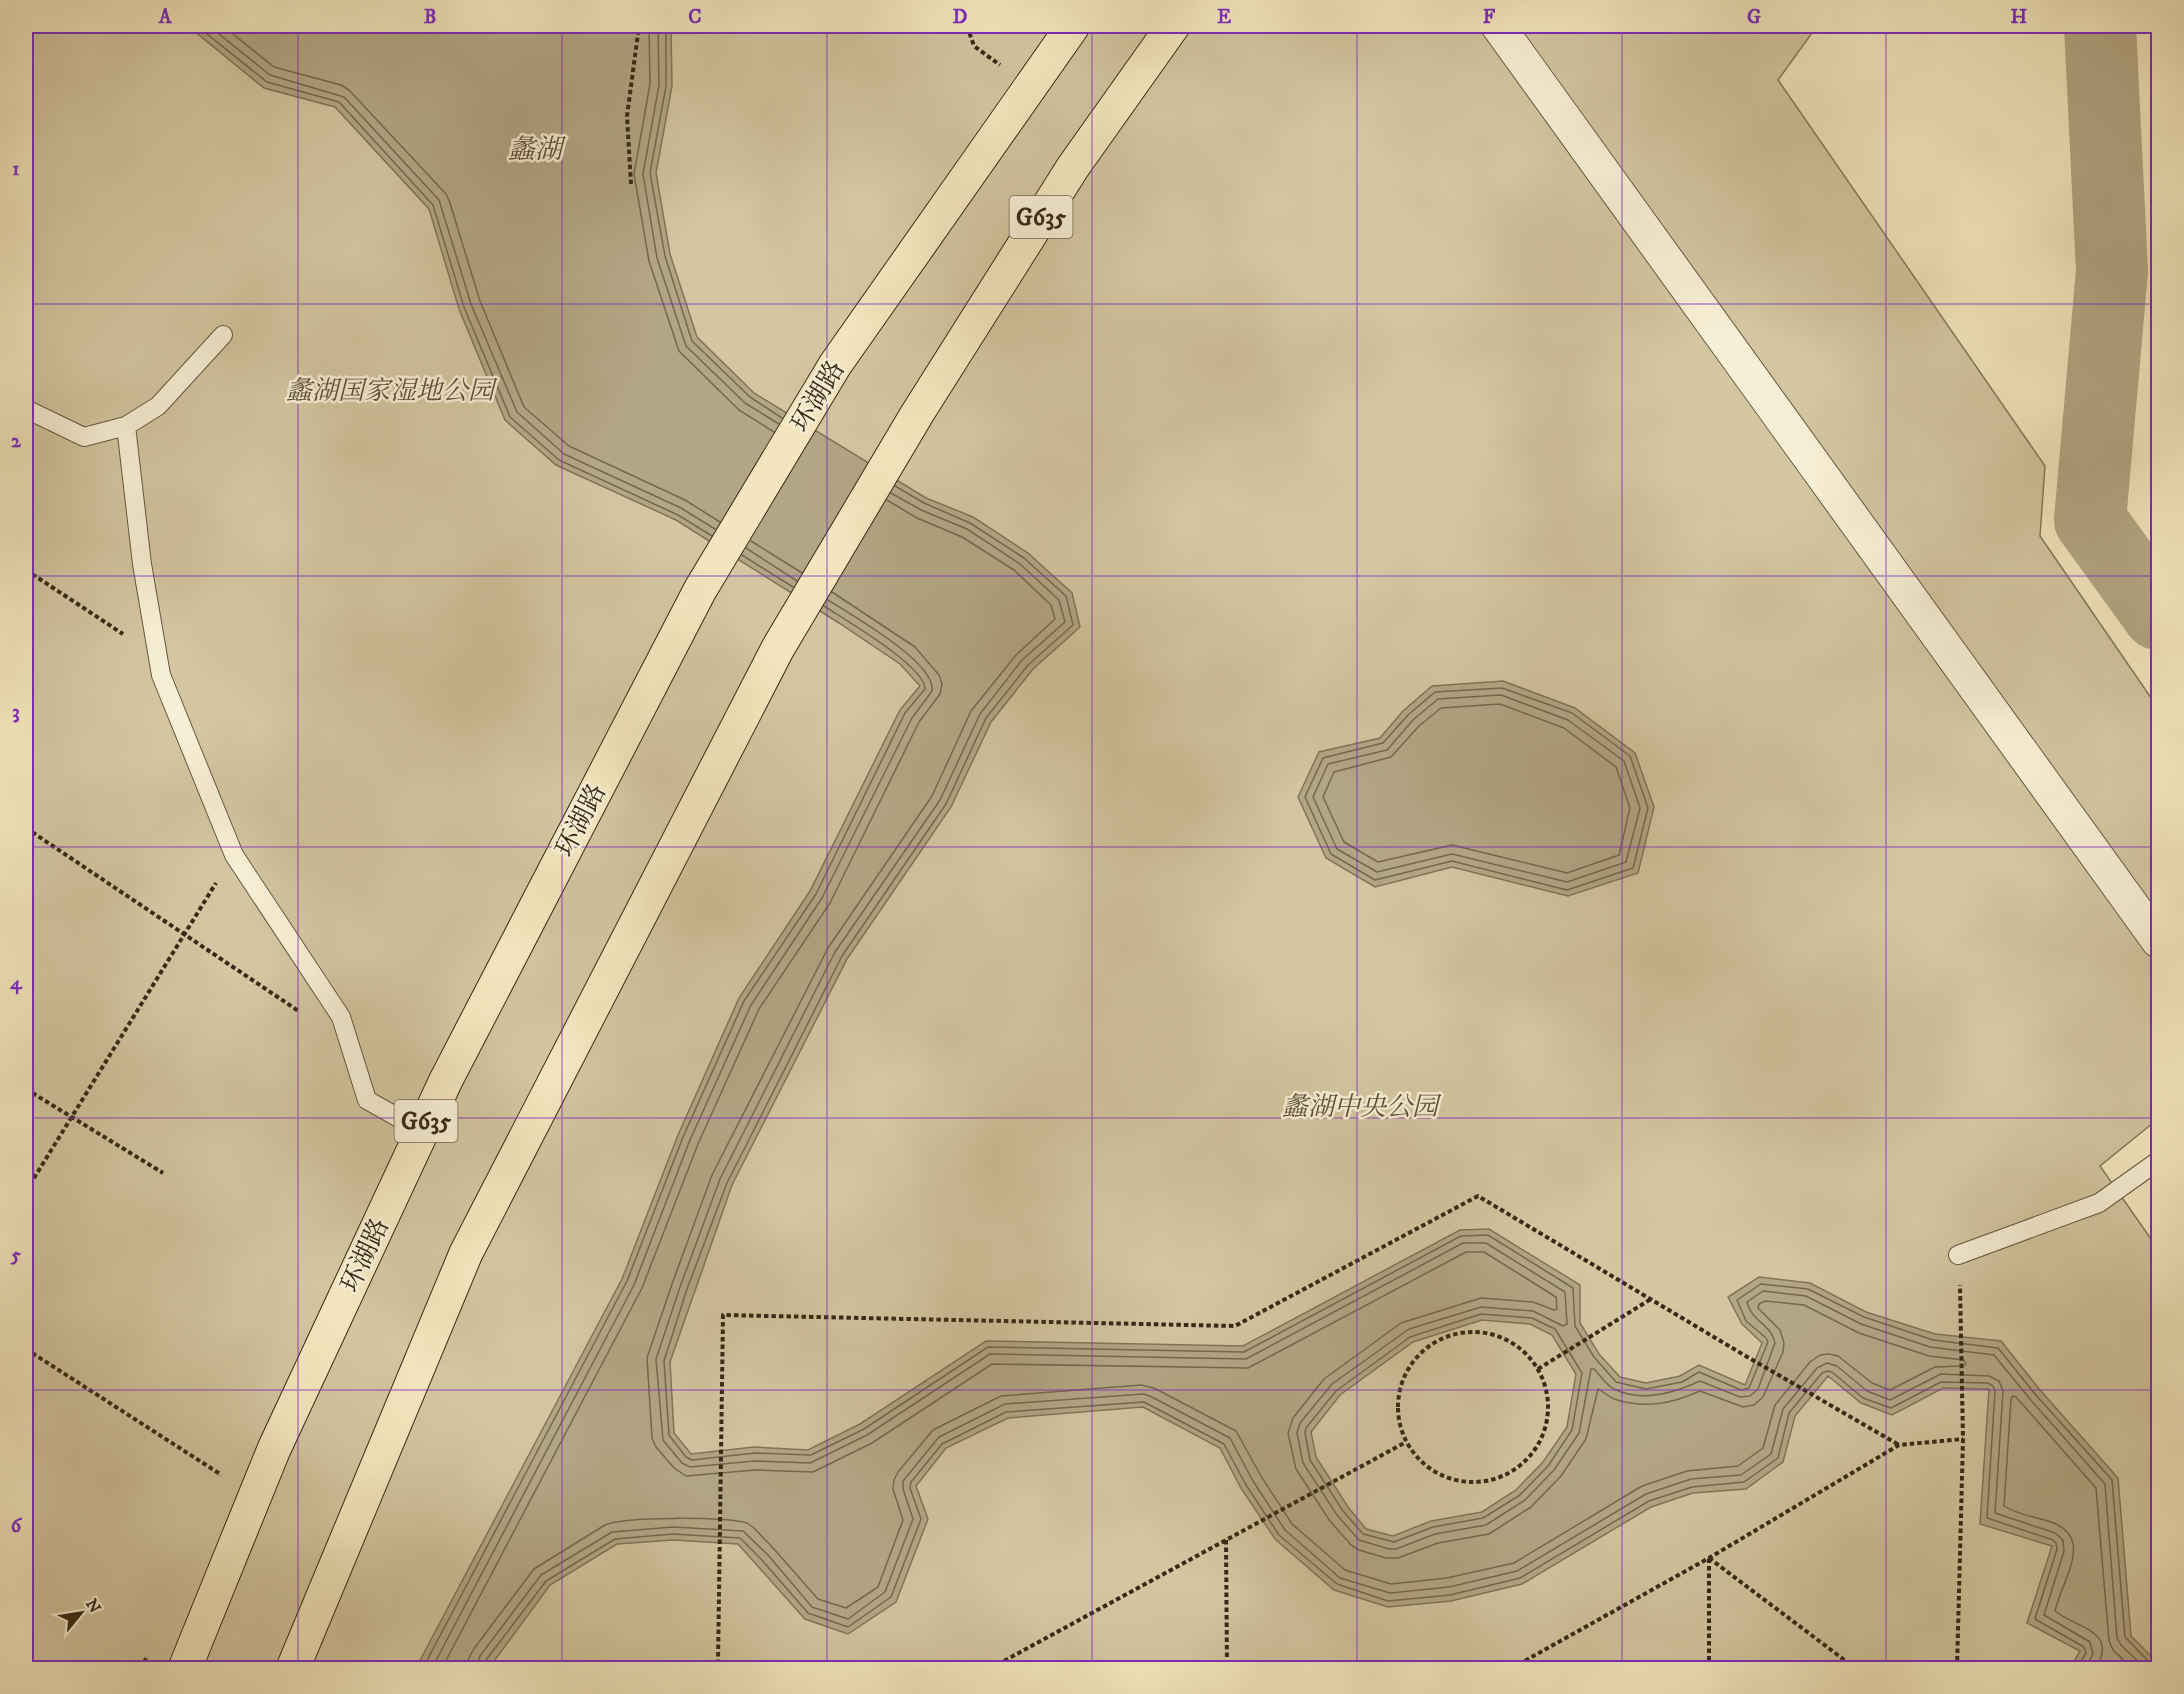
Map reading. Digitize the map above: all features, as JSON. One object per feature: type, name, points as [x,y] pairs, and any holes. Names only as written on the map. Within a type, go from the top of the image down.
[{"type":"highway","name":"环湖路","points":[[185,1668],[277,1441],[446,1080],[700,590],[835,365],[1073,26]]},
{"type":"highway","name":"G635","points":[[293,1668],[466,1253],[778,648],[917,414],[1073,167],[1173,26]]},
{"type":"street","points":[[1498,26],[2158,941]]},
{"type":"lane","points":[[26,409],[84,436],[126,426],[158,406],[223,335]]},
{"type":"lane","points":[[126,426],[142,564],[161,675],[234,855],[341,1017],[367,1100],[422,1131]]},
{"type":"lane","points":[[1958,1255],[2099,1203],[2158,1161]]},
{"type":"path","points":[[631,184],[627,116],[639,26]]},
{"type":"path","points":[[967,26],[974,46],[1029,86]]},
{"type":"path","points":[[26,570],[158,657]]},
{"type":"path","points":[[26,828],[302,1013]]},
{"type":"path","points":[[26,1191],[234,855]]},
{"type":"path","points":[[26,1089],[163,1173]]},
{"type":"path","points":[[718,1664],[723,1315],[1235,1326],[1478,1196],[1899,1445]]},
{"type":"path","points":[[1538,1369],[1651,1299]]},
{"type":"path","points":[[1957,1668],[1963,1439],[1961,1315]]},
{"type":"path","points":[[1474,1332],[1499,1336],[1521,1349],[1538,1369],[1547,1392],[1548,1416],[1542,1439],[1529,1459],[1510,1474],[1487,1482],[1463,1483],[1440,1475],[1421,1461],[1406,1442],[1398,1418],[1400,1392],[1409,1368],[1425,1348],[1448,1336],[1474,1332]]},
{"type":"path","points":[[26,1348],[220,1474],[216,1484]]},
{"type":"path","points":[[1512,1668],[1709,1558],[1899,1445],[1963,1439]]},
{"type":"path","points":[[991,1668],[1406,1442]]},
{"type":"path","points":[[1226,1540],[1227,1668]]},
{"type":"path","points":[[1709,1558],[1709,1668]]},
{"type":"path","points":[[1709,1558],[1855,1668]]},
{"type":"path","points":[[142,1668],[147,1658]]},
{"type":"path","points":[[687,1668],[718,1664],[739,1668]]},
{"type":"green space","points":[[26,26],[1817,26],[1778,80],[2045,466],[2040,536],[2158,708],[2158,1119],[2100,1166],[2158,1249],[2158,1668],[26,1668]]},
{"type":"water","name":"蠡湖","points":[[188,26],[671,26],[672,86],[656,173],[670,254],[697,337],[754,393],[926,498],[973,517],[1028,553],[1072,593],[1080,627],[1033,669],[991,722],[951,807],[847,959],[732,1185],[670,1362],[674,1433],[691,1454],[754,1447],[808,1450],[860,1424],[986,1341],[1243,1346],[1460,1230],[1489,1229],[1580,1285],[1580,1323],[1599,1354],[1620,1377],[1646,1383],[1680,1376],[1699,1365],[1745,1385],[1762,1343],[1742,1324],[1728,1297],[1759,1277],[1810,1283],[1866,1312],[1935,1334],[2001,1341],[2040,1390],[2118,1478],[2131,1636],[2158,1663],[2158,1668],[2070,1668],[2080,1651],[2027,1623],[2052,1546],[1980,1524],[1989,1389],[1943,1388],[1892,1415],[1861,1403],[1828,1376],[1795,1416],[1783,1462],[1746,1489],[1693,1493],[1651,1507],[1522,1584],[1451,1601],[1388,1607],[1334,1590],[1275,1539],[1241,1488],[1220,1448],[1143,1407],[1008,1418],[946,1448],[916,1486],[928,1519],[896,1602],[848,1634],[805,1619],[738,1544],[673,1540],[617,1544],[550,1585],[489,1668],[416,1668],[622,1279],[678,1135],[739,998],[810,891],[900,710],[920,686],[900,664],[676,520],[556,465],[505,420],[459,309],[429,209],[335,107],[264,88]],"holes":[[[1482,1320],[1530,1324],[1552,1335],[1576,1374],[1567,1427],[1543,1462],[1516,1490],[1482,1512],[1431,1521],[1393,1536],[1366,1529],[1348,1507],[1316,1457],[1311,1432],[1340,1395],[1413,1342]]]},
{"type":"water","points":[[1503,681],[1575,708],[1635,753],[1654,807],[1638,873],[1568,896],[1452,867],[1375,887],[1326,858],[1298,797],[1319,752],[1380,738],[1403,711],[1432,686]]},
{"type":"waterway","points":[[2100,26],[2112,271],[2090,520],[2158,614]]},
{"type":"park label","name":"蠡湖国家湿地公园","points":[[390,390]]},
{"type":"park label","name":"蠡湖中央公园","points":[[1360,1106]]}]
